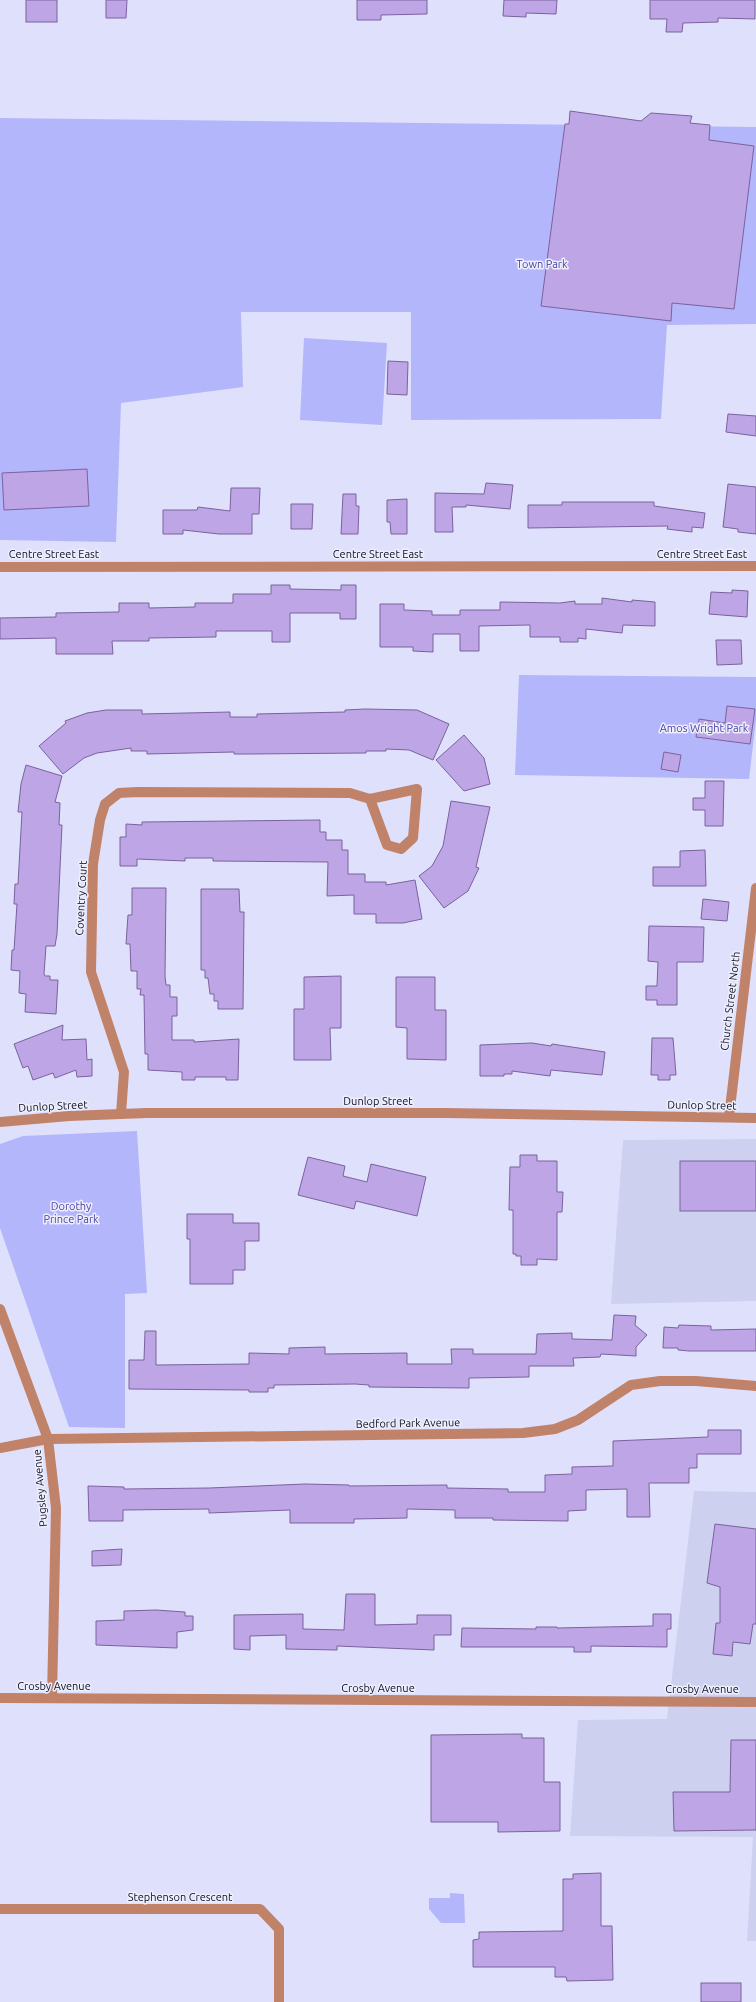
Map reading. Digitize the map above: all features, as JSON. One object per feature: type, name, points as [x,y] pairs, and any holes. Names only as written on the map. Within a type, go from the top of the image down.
[{"type":"street","name":"Centre Street East","points":[[0,567],[756,566]]},
{"type":"street","name":"Coventry Court","points":[[121,1114],[124,1072],[91,972],[93,864],[100,820],[105,804],[119,793],[137,792],[350,793],[370,799],[417,789],[413,838],[401,849],[387,845],[370,799]]},
{"type":"street","name":"Church Street North","points":[[729,1117],[756,888]]},
{"type":"street","name":"Dunlop Street","points":[[0,1122],[121,1114],[382,1113],[756,1118]]},
{"type":"street","name":"Pugsley Avenue","points":[[0,1308],[48,1439],[56,1508],[52,1698]]},
{"type":"street","name":"Bedford Park Avenue","points":[[0,1448],[48,1439],[523,1433],[555,1429],[578,1420],[631,1385],[668,1381],[756,1386]]},
{"type":"street","name":"Crosby Avenue","points":[[0,1698],[756,1702]]},
{"type":"street","name":"Stephenson Crescent","points":[[0,1909],[260,1909],[279,1929],[279,2002]]},
{"type":"shaded area","points":[[756,1139],[756,1301],[611,1304],[623,1140]]},
{"type":"shaded area","points":[[694,1491],[756,1492],[756,1941],[747,1941],[753,1837],[570,1836],[578,1720],[667,1719]]},
{"type":"green space","name":"Town Park","points":[[0,118],[756,127],[756,324],[667,325],[661,419],[411,420],[411,312],[241,312],[243,387],[121,403],[116,542],[0,540]]},
{"type":"green space","points":[[304,338],[387,343],[382,425],[300,420]]},
{"type":"green space","name":"Amos Wright Park","points":[[519,675],[756,677],[756,720],[749,779],[515,775]]},
{"type":"green space","name":"Dorothy Prince Park","points":[[137,1131],[147,1293],[125,1294],[125,1428],[69,1427],[0,1228],[0,1144],[23,1136]]},
{"type":"green space","points":[[450,1893],[464,1894],[465,1923],[441,1923],[429,1909],[429,1898],[450,1898]]},
{"type":"building","points":[[26,0],[57,0],[57,22],[26,22]]},
{"type":"building","points":[[106,0],[127,0],[126,18],[106,18]]},
{"type":"building","points":[[357,0],[427,0],[427,14],[381,15],[381,20],[357,20]]},
{"type":"building","points":[[504,0],[557,0],[556,14],[526,13],[526,17],[503,16]]},
{"type":"building","points":[[650,0],[755,0],[755,19],[718,18],[718,22],[683,23],[682,32],[666,32],[667,19],[650,19]]},
{"type":"building","points":[[570,111],[641,121],[651,113],[692,116],[690,123],[710,125],[709,140],[754,146],[734,309],[672,303],[671,321],[541,306],[565,124],[569,124]]},
{"type":"building","points":[[388,361],[408,362],[407,395],[387,394]]},
{"type":"building","points":[[728,414],[756,416],[756,436],[726,432]]},
{"type":"building","points":[[87,469],[89,506],[4,510],[2,473]]},
{"type":"building","points":[[486,483],[513,485],[510,509],[466,505],[466,507],[452,507],[453,532],[435,532],[435,493],[484,494]]},
{"type":"building","points":[[728,484],[756,487],[756,534],[738,532],[738,529],[723,527]]},
{"type":"building","points":[[231,488],[260,488],[259,514],[252,514],[252,534],[219,534],[183,530],[183,534],[163,534],[163,510],[197,510],[198,507],[230,511]]},
{"type":"building","points":[[343,494],[356,494],[356,506],[359,506],[358,534],[341,534]]},
{"type":"building","points":[[407,499],[407,534],[391,534],[390,522],[387,522],[387,500]]},
{"type":"building","points":[[562,502],[654,502],[654,506],[705,513],[703,528],[692,527],[692,532],[667,529],[668,526],[528,528],[528,505],[562,505]]},
{"type":"building","points":[[291,504],[313,504],[312,529],[291,529]]},
{"type":"building","points":[[271,585],[290,585],[290,589],[341,590],[341,585],[356,585],[356,619],[340,619],[340,613],[290,613],[290,642],[272,642],[272,631],[216,631],[216,637],[149,638],[149,641],[112,641],[113,654],[56,654],[56,638],[0,639],[0,618],[56,617],[56,613],[119,612],[119,603],[149,603],[149,608],[195,607],[195,603],[233,603],[233,594],[271,594]]},
{"type":"building","points":[[732,590],[748,591],[747,617],[709,614],[711,592],[732,593]]},
{"type":"building","points":[[602,598],[632,602],[632,600],[655,602],[655,626],[623,625],[622,633],[586,629],[586,639],[578,638],[578,642],[560,642],[560,637],[530,637],[530,625],[479,626],[479,651],[460,651],[460,634],[433,634],[433,652],[413,651],[413,647],[380,647],[380,604],[404,604],[404,610],[432,611],[432,615],[460,615],[460,610],[500,610],[500,602],[560,603],[575,601],[575,604],[602,604]]},
{"type":"building","points":[[716,640],[741,640],[742,664],[717,665]]},
{"type":"building","points":[[727,706],[755,709],[750,744],[696,737],[699,719],[725,723]]},
{"type":"building","points":[[106,710],[142,710],[142,714],[230,712],[230,717],[257,717],[257,714],[345,712],[345,710],[417,710],[449,724],[433,760],[409,750],[386,749],[386,751],[366,751],[366,753],[234,754],[234,752],[147,754],[147,751],[131,751],[131,748],[97,753],[84,758],[63,774],[39,746],[66,723],[65,721],[87,713]]},
{"type":"building","points":[[464,735],[484,758],[490,784],[464,791],[436,760]]},
{"type":"building","points":[[664,752],[681,755],[678,772],[661,769]]},
{"type":"building","points":[[26,765],[62,776],[55,802],[60,803],[59,825],[62,825],[57,934],[55,946],[46,946],[44,974],[45,976],[50,976],[50,980],[58,980],[56,1014],[25,1012],[26,994],[19,993],[20,971],[11,970],[17,904],[14,904],[15,884],[18,884],[22,812],[18,812],[21,784]]},
{"type":"building","points":[[705,781],[724,781],[723,826],[705,826],[705,810],[693,810],[693,798],[705,798]]},
{"type":"building","points":[[451,801],[490,807],[476,867],[479,868],[468,891],[444,908],[419,876],[432,866],[443,846]]},
{"type":"building","points":[[320,820],[320,832],[326,832],[326,840],[342,840],[342,850],[348,850],[348,874],[365,874],[365,882],[386,882],[386,885],[415,880],[422,919],[403,923],[376,923],[376,914],[354,914],[354,895],[327,896],[328,862],[213,861],[213,858],[185,858],[185,861],[137,859],[137,866],[120,866],[120,837],[126,837],[126,824],[142,825],[142,822]]},
{"type":"building","points":[[705,850],[706,886],[653,886],[653,867],[680,867],[680,851]]},
{"type":"building","points":[[132,888],[166,888],[165,976],[166,985],[170,985],[170,997],[177,997],[177,1016],[172,1016],[172,1040],[194,1040],[194,1042],[239,1039],[238,1080],[226,1080],[226,1077],[195,1077],[195,1080],[182,1080],[182,1072],[148,1070],[148,1054],[145,1054],[144,995],[140,995],[141,989],[137,989],[137,971],[131,971],[130,944],[126,944],[128,915],[132,915]]},
{"type":"building","points":[[201,889],[239,889],[240,912],[244,912],[243,1009],[218,1009],[218,1001],[214,1001],[214,994],[210,994],[208,978],[205,978],[205,970],[201,970]]},
{"type":"building","points":[[703,899],[729,902],[727,921],[701,919]]},
{"type":"building","points":[[649,926],[704,927],[703,962],[677,962],[677,1005],[657,1005],[657,1000],[646,1000],[646,986],[657,986],[658,962],[648,961]]},
{"type":"building","points":[[341,976],[341,1028],[330,1028],[331,1060],[294,1060],[294,1009],[304,1009],[304,977]]},
{"type":"building","points":[[396,977],[435,977],[435,1010],[446,1010],[446,1060],[407,1059],[407,1028],[396,1027]]},
{"type":"building","points":[[63,1025],[62,1040],[86,1039],[87,1060],[92,1059],[92,1076],[77,1077],[76,1070],[55,1078],[53,1073],[33,1080],[28,1066],[23,1068],[14,1044]]},
{"type":"building","points":[[652,1038],[673,1038],[676,1075],[670,1075],[670,1080],[658,1080],[658,1075],[651,1075]]},
{"type":"building","points":[[532,1043],[551,1046],[552,1044],[605,1052],[602,1075],[551,1070],[550,1076],[512,1071],[512,1074],[504,1074],[504,1076],[480,1076],[480,1045]]},
{"type":"building","points":[[520,1155],[537,1155],[537,1161],[557,1161],[557,1192],[563,1192],[562,1212],[557,1212],[557,1260],[537,1259],[537,1265],[521,1265],[521,1256],[516,1256],[516,1254],[513,1254],[513,1210],[509,1210],[510,1167],[520,1167]]},
{"type":"building","points":[[308,1157],[345,1166],[343,1176],[367,1182],[371,1164],[426,1177],[417,1216],[356,1201],[354,1209],[298,1195]]},
{"type":"building","points":[[680,1161],[756,1161],[756,1211],[680,1211]]},
{"type":"building","points":[[187,1214],[233,1214],[233,1223],[259,1223],[259,1241],[245,1241],[245,1270],[233,1270],[233,1284],[190,1284],[190,1239],[187,1239]]},
{"type":"building","points":[[614,1315],[636,1316],[635,1325],[647,1335],[636,1347],[636,1356],[601,1354],[600,1357],[573,1358],[574,1366],[529,1366],[529,1377],[469,1378],[469,1388],[369,1387],[369,1385],[355,1384],[274,1385],[274,1388],[268,1388],[268,1392],[249,1392],[249,1390],[129,1389],[129,1360],[144,1360],[145,1331],[156,1331],[156,1365],[249,1364],[249,1353],[289,1354],[289,1348],[325,1347],[325,1354],[407,1353],[407,1364],[452,1364],[451,1349],[473,1349],[473,1354],[536,1354],[537,1334],[572,1333],[572,1339],[612,1340]]},
{"type":"building","points":[[679,1325],[711,1326],[711,1330],[756,1329],[756,1351],[689,1351],[678,1350],[678,1348],[663,1348],[664,1327],[678,1328]]},
{"type":"building","points":[[708,1430],[741,1430],[741,1454],[697,1454],[697,1468],[689,1468],[689,1483],[649,1483],[650,1517],[627,1517],[627,1489],[586,1490],[586,1510],[568,1511],[568,1521],[455,1518],[455,1510],[407,1509],[407,1518],[354,1519],[354,1523],[290,1523],[290,1510],[209,1513],[209,1509],[123,1510],[123,1521],[89,1521],[88,1486],[124,1487],[124,1489],[209,1488],[305,1484],[349,1486],[447,1485],[447,1488],[508,1489],[508,1492],[545,1492],[545,1475],[572,1474],[572,1467],[613,1466],[613,1441],[708,1437]]},
{"type":"building","points":[[715,1524],[756,1529],[756,1624],[753,1624],[750,1644],[733,1642],[732,1656],[713,1654],[716,1623],[720,1623],[720,1587],[707,1583]]},
{"type":"building","points":[[122,1549],[121,1565],[92,1566],[92,1551]]},
{"type":"building","points":[[346,1594],[375,1594],[375,1625],[417,1624],[417,1615],[451,1615],[451,1635],[434,1635],[434,1650],[337,1646],[337,1650],[286,1649],[286,1635],[250,1636],[250,1650],[234,1649],[234,1615],[303,1614],[303,1629],[344,1630]]},
{"type":"building","points":[[156,1610],[185,1612],[185,1616],[193,1616],[193,1630],[177,1632],[177,1648],[96,1645],[96,1621],[124,1620],[124,1611]]},
{"type":"building","points":[[653,1614],[671,1614],[671,1629],[667,1629],[667,1647],[591,1646],[591,1652],[574,1652],[574,1647],[461,1647],[462,1628],[536,1629],[536,1627],[653,1626]]},
{"type":"building","points":[[522,1734],[522,1738],[544,1738],[544,1782],[560,1782],[560,1831],[498,1832],[498,1822],[431,1822],[431,1735]]},
{"type":"building","points":[[731,1740],[756,1740],[756,1830],[674,1831],[673,1792],[730,1792]]},
{"type":"building","points":[[601,1873],[601,1926],[612,1926],[613,1980],[567,1981],[566,1977],[555,1977],[555,1967],[473,1967],[473,1940],[479,1939],[479,1932],[563,1931],[563,1879],[573,1879],[573,1874]]},
{"type":"building","points":[[701,1983],[741,1983],[741,2002],[701,2002]]}]
